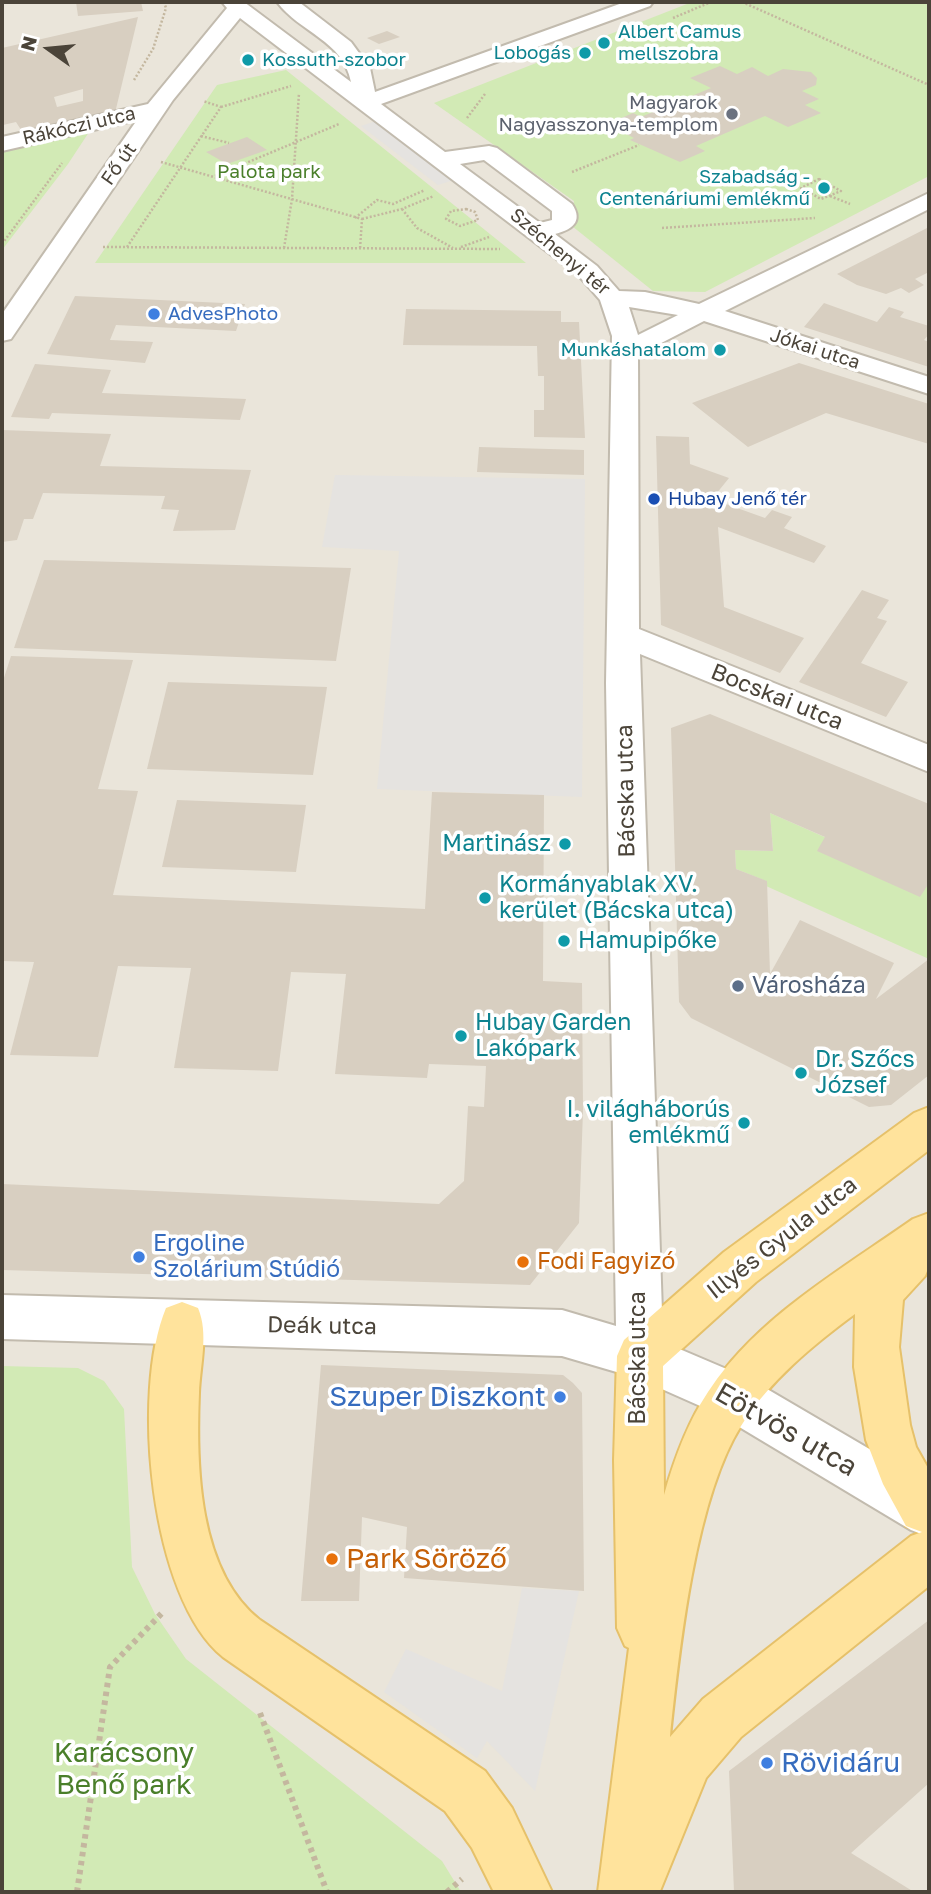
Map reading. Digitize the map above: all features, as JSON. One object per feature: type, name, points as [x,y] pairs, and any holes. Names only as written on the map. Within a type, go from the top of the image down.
[{"type":"main road","name":"Illyés Gyula utca","points":[[640,1356],[740,1267],[929,1126]]},
{"type":"main road","points":[[733,1396],[796,1329],[929,1236]]},
{"type":"main road","points":[[631,1892],[687,1759],[722,1718],[928,1525],[889,1439],[875,1322],[882,1292],[929,1236]]},
{"type":"main road","points":[[182,1324],[174,1365],[173,1405],[184,1537],[198,1583],[227,1625],[465,1791],[492,1828],[524,1892]]},
{"type":"main road","name":"Bácska utca","points":[[640,1356],[638,1461],[645,1707]]},
{"type":"main road","name":"Bácska utca","points":[[626,1892],[645,1707],[670,1566],[694,1474],[733,1396]]},
{"type":"street","points":[[287,2],[344,46],[359,68],[366,102],[643,2]]},
{"type":"street","name":"Széchenyi tér","points":[[235,5],[538,232],[588,271],[612,298],[645,300],[702,312]]},
{"type":"street","name":"Fő út","points":[[2,333],[157,109],[235,5]]},
{"type":"street","name":"Rákóczi utca","points":[[2,144],[157,109]]},
{"type":"street","points":[[442,159],[489,153],[564,209],[564,223],[538,232]]},
{"type":"street","points":[[625,351],[929,200]]},
{"type":"street","name":"Bácska utca","points":[[612,298],[623,319],[625,351],[624,635],[640,1356]]},
{"type":"street","name":"Jókai utca","points":[[702,312],[929,386]]},
{"type":"street","name":"Bocskai utca","points":[[624,635],[929,759]]},
{"type":"street","name":"Deák utca","points":[[2,1317],[562,1333],[640,1356]]},
{"type":"street","name":"Eötvös utca","points":[[640,1356],[733,1396],[928,1525]]},
{"type":"path","points":[[742,2],[929,85]]},
{"type":"path","points":[[199,99],[221,107],[295,85]]},
{"type":"path","points":[[284,248],[292,200],[300,88]]},
{"type":"path","points":[[126,247],[221,107]]},
{"type":"path","points":[[214,177],[349,120]]},
{"type":"path","points":[[2,244],[90,124]]},
{"type":"path","points":[[201,136],[229,144]]},
{"type":"path","points":[[567,174],[639,145]]},
{"type":"path","points":[[246,158],[251,160]]},
{"type":"path","points":[[161,162],[355,218],[362,219],[401,209],[440,194],[432,187],[393,204],[377,200],[355,218]]},
{"type":"path","points":[[830,196],[841,191],[819,179],[801,188],[821,199],[830,196],[885,221]]},
{"type":"path","points":[[408,197],[416,204]]},
{"type":"path","points":[[401,209],[405,216],[427,235],[456,249],[493,236]]},
{"type":"path","points":[[662,228],[815,218]]},
{"type":"path","points":[[360,249],[362,219]]},
{"type":"path","points":[[102,247],[509,249]]},
{"type":"path","points":[[77,1892],[110,1667],[163,1612]]},
{"type":"path","points":[[259,1710],[327,1892]]},
{"type":"shaded area","points":[[2,2],[929,2],[929,1892],[2,1892]]},
{"type":"shaded area","points":[[379,120],[457,179],[438,185],[361,126]]},
{"type":"shaded area","points":[[335,475],[585,479],[582,797],[377,789],[399,551],[322,547]]},
{"type":"shaded area","points":[[522,1588],[579,1591],[535,1791],[487,1741],[477,1758],[384,1692],[406,1649],[502,1691]]},
{"type":"green space","points":[[692,2],[929,2],[929,176],[705,292],[653,291],[572,226],[574,201],[434,103]]},
{"type":"green space","name":"Palota park","points":[[286,70],[526,263],[95,263],[217,85]]},
{"type":"green space","points":[[93,126],[68,164],[2,250],[2,147]]},
{"type":"green space","points":[[770,813],[929,883],[929,959],[766,886],[766,881],[736,869],[735,850],[773,851]]},
{"type":"green space","name":"Karácsony Benő park","points":[[2,1366],[78,1368],[104,1381],[124,1409],[132,1567],[155,1614],[186,1659],[442,1861],[461,1892],[2,1892]]},
{"type":"building","points":[[76,2],[141,2],[143,11],[78,16]]},
{"type":"building","points":[[138,17],[115,113],[23,133],[16,122],[3,125],[2,48]],"holes":[[[83,89],[83,101],[57,107],[54,97]]]},
{"type":"building","points":[[387,31],[400,37],[379,44],[367,38]]},
{"type":"building","name":"Magyarok Nagyasszonya-templom","points":[[720,66],[737,74],[752,67],[768,76],[783,69],[811,72],[817,78],[816,85],[802,91],[819,99],[805,105],[821,113],[788,127],[765,116],[696,146],[705,151],[680,162],[630,140],[634,138],[607,124],[633,113],[641,117],[711,88],[690,78]]},
{"type":"building","points":[[247,137],[267,150],[227,164],[206,152]]},
{"type":"building","points":[[929,227],[929,272],[915,279],[924,285],[909,293],[901,288],[886,294],[857,285],[837,274]]},
{"type":"building","name":"AdvesPhoto","points":[[75,296],[245,304],[236,331],[116,325],[110,340],[153,342],[145,363],[47,354]]},
{"type":"building","points":[[824,303],[877,322],[889,307],[904,312],[900,317],[929,326],[929,334],[924,340],[929,342],[929,367],[804,327]]},
{"type":"building","points":[[406,309],[561,311],[561,322],[579,322],[585,438],[534,437],[534,410],[544,410],[544,376],[538,376],[537,346],[403,345]]},
{"type":"building","points":[[799,363],[929,404],[929,444],[826,413],[748,447],[692,403]]},
{"type":"building","points":[[35,364],[111,370],[102,393],[246,399],[240,420],[52,413],[49,419],[11,417]]},
{"type":"building","points":[[2,430],[111,434],[100,466],[251,470],[235,530],[173,531],[179,510],[161,509],[165,496],[43,493],[33,519],[24,519],[17,540],[2,542]]},
{"type":"building","points":[[656,436],[689,437],[690,464],[729,478],[712,499],[765,518],[772,510],[792,517],[784,528],[826,546],[814,563],[718,527],[724,607],[804,638],[780,673],[661,625]]},
{"type":"building","points":[[479,447],[584,450],[584,475],[477,472]]},
{"type":"building","points":[[44,560],[351,568],[336,661],[14,648]]},
{"type":"building","points":[[862,590],[889,600],[877,618],[887,621],[861,663],[908,682],[886,717],[799,682]]},
{"type":"building","points":[[11,656],[133,660],[98,789],[138,791],[113,895],[425,909],[432,792],[544,795],[543,981],[582,983],[583,1111],[579,1223],[530,1285],[2,1270],[2,1184],[439,1204],[464,1181],[468,1106],[484,1107],[486,1066],[429,1064],[427,1078],[335,1074],[346,974],[291,972],[278,1071],[174,1068],[191,968],[118,966],[98,1057],[10,1055],[34,962],[2,961],[2,684]]},
{"type":"building","points":[[168,682],[327,687],[313,775],[147,769]]},
{"type":"building","points":[[710,714],[929,804],[929,883],[920,897],[817,851],[825,837],[770,813],[773,851],[735,850],[736,869],[767,881],[770,974],[800,920],[894,963],[876,999],[929,959],[929,1075],[891,1105],[869,1107],[691,1018],[679,1002],[671,728]]},
{"type":"building","points":[[177,800],[306,805],[296,872],[162,867]]},
{"type":"building","points":[[321,1365],[563,1375],[573,1383],[582,1393],[584,1591],[404,1578],[407,1527],[362,1517],[359,1601],[301,1601]]},
{"type":"building","points":[[929,1620],[929,1783],[851,1853],[914,1892],[734,1892],[729,1771]]},
{"type":"place","name":"Albert Camus mellszobra","points":[[604,43]]},
{"type":"place","name":"Lobogás","points":[[585,53]]},
{"type":"place","name":"Kossuth-szobor","points":[[248,60]]},
{"type":"place","name":"Magyarok Nagyasszonya-templom","points":[[732,114]]},
{"type":"place","name":"Szabadság - Centenáriumi emlékmű","points":[[824,188]]},
{"type":"place","name":"AdvesPhoto","points":[[154,314]]},
{"type":"place","name":"Munkáshatalom","points":[[720,350]]},
{"type":"place","name":"Hubay Jenő tér","points":[[654,499]]},
{"type":"place","name":"Martinász","points":[[565,844]]},
{"type":"place","name":"Kormányablak XV. kerület (Bácska utca)","points":[[485,898]]},
{"type":"place","name":"Hamupipőke","points":[[564,941]]},
{"type":"place","name":"Városháza","points":[[738,986]]},
{"type":"place","name":"Hubay Garden Lakópark","points":[[461,1036]]},
{"type":"place","name":"Dr. Szőcs József","points":[[801,1073]]},
{"type":"place","name":"I. világháborús emlékmű","points":[[744,1123]]},
{"type":"place","name":"Ergoline Szolárium Stúdió","points":[[139,1257]]},
{"type":"place","name":"Fodi Fagyizó","points":[[523,1262]]},
{"type":"place","name":"Szuper Diszkont","points":[[560,1397]]},
{"type":"place","name":"Park Söröző","points":[[332,1559]]},
{"type":"place","name":"Rövidáru","points":[[767,1763]]}]
